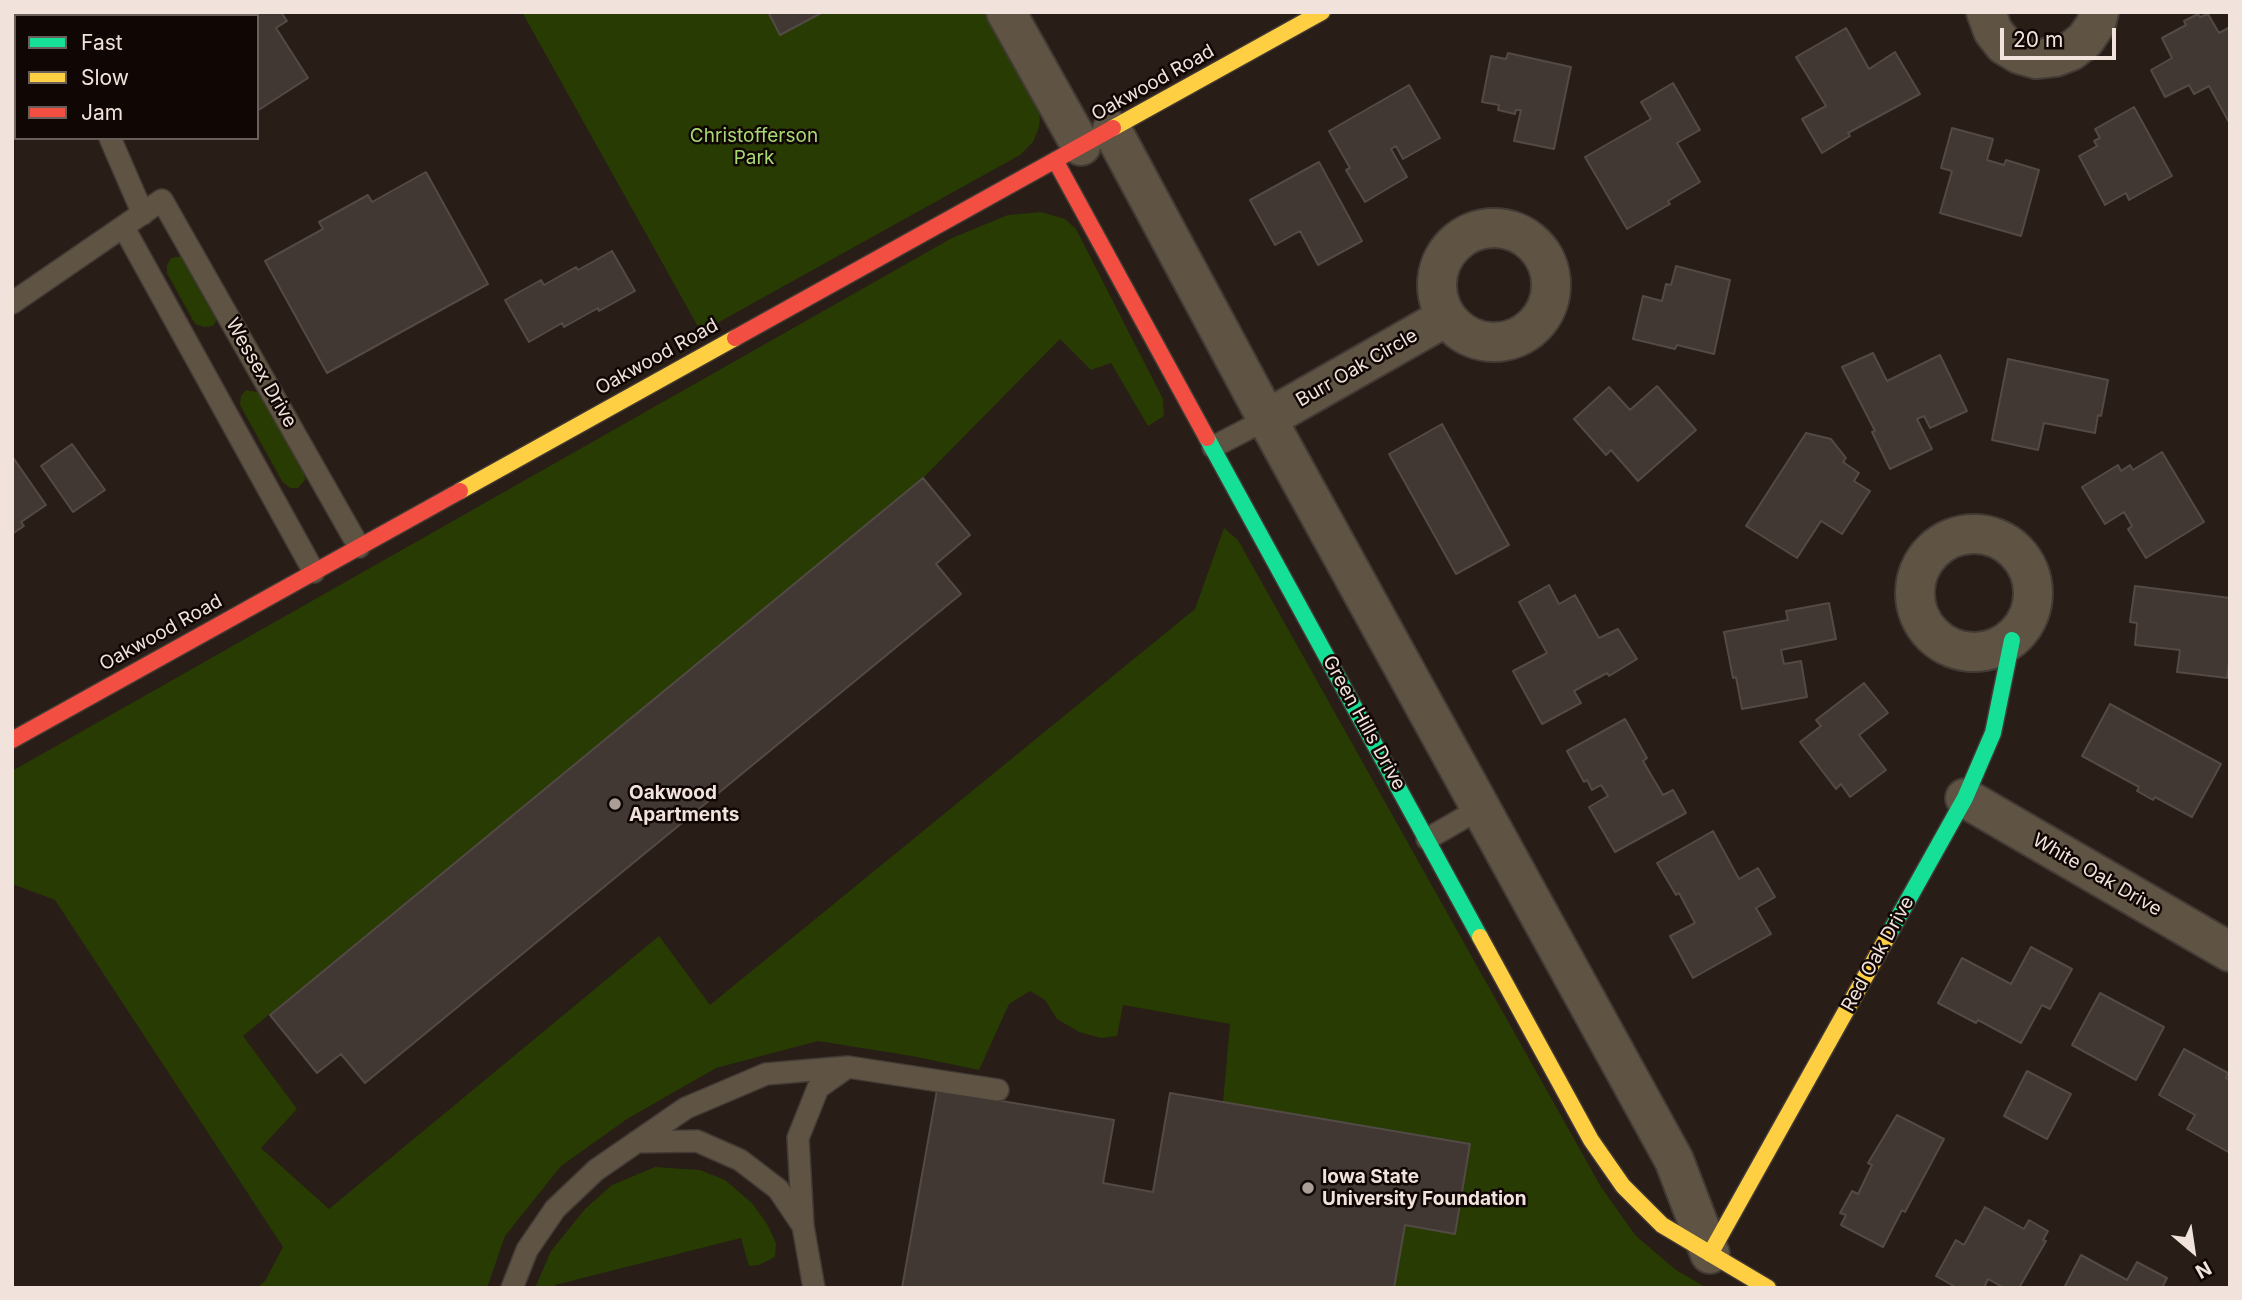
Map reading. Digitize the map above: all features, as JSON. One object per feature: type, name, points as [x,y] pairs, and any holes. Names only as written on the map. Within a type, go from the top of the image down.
[{"type":"street","name":"Green Hills Drive","points":[[1006,12],[1082,145],[1267,419],[1674,1160],[1710,1254]]},
{"type":"street","name":"Oakwood Road","points":[[12,740],[1322,12]]},
{"type":"street","points":[[1986,12],[1993,31],[2004,45],[2019,54],[2036,59],[2071,51],[2085,40],[2096,24],[2099,12]]},
{"type":"street","name":"Green Hills Drive","points":[[1082,145],[1213,447],[1591,1140],[1623,1186],[1662,1225],[1768,1288]]},
{"type":"street","name":"Burr Oak Circle","points":[[1267,419],[1446,317]]},
{"type":"street","name":"Red Oak Drive","points":[[1710,1254],[1965,798],[1993,733],[2012,640]]},
{"type":"street","name":"White Oak Drive","points":[[1965,798],[2230,952]]},
{"type":"lane","points":[[12,303],[143,214],[111,140]]},
{"type":"lane","name":"Wessex Drive","points":[[143,214],[162,200],[359,547]]},
{"type":"lane","points":[[124,228],[314,572]]},
{"type":"lane","points":[[1213,447],[1267,419]]},
{"type":"lane","points":[[1427,839],[1481,808]]},
{"type":"lane","points":[[814,1288],[803,1226],[798,1138],[818,1088],[848,1068]]},
{"type":"lane","points":[[513,1288],[527,1250],[555,1209],[596,1170],[686,1108],[766,1074],[848,1068],[998,1090]]},
{"type":"lane","points":[[636,1142],[697,1141],[740,1160],[778,1189],[803,1226]]},
{"type":"green space","name":"Christofferson Park","points":[[522,12],[986,12],[1035,97],[1040,118],[1039,128],[1033,142],[1020,155],[701,332]]},
{"type":"green space","points":[[1041,212],[1065,219],[1076,229],[1163,399],[1164,416],[1148,426],[1111,363],[1091,370],[1060,339],[923,478],[243,1036],[297,1109],[261,1148],[329,1209],[659,936],[710,1005],[1195,609],[1224,528],[1238,540],[1601,1187],[1636,1236],[1676,1270],[1707,1288],[1394,1288],[1405,1225],[1454,1234],[1470,1144],[1223,1102],[1230,1024],[1123,1005],[1117,1036],[1101,1038],[1079,1032],[1057,1019],[1045,1000],[1030,991],[1009,1004],[979,1070],[818,1041],[716,1068],[627,1119],[561,1166],[505,1236],[487,1288],[257,1288],[265,1281],[283,1247],[55,900],[12,884],[12,771],[952,238],[1008,215]]},
{"type":"green space","points":[[183,256],[219,311],[213,326],[195,324],[167,273],[171,258]]},
{"type":"green space","points":[[246,390],[262,393],[304,468],[305,480],[298,488],[290,488],[282,481],[240,405],[241,396]]},
{"type":"green space","points":[[655,1167],[700,1170],[725,1180],[752,1203],[767,1224],[776,1243],[775,1257],[759,1265],[749,1266],[741,1238],[555,1285],[555,1288],[535,1288],[551,1251],[585,1209],[612,1185]]},
{"type":"building","points":[[149,12],[281,12],[287,21],[276,28],[308,78],[259,110],[259,14]]},
{"type":"building","points":[[768,12],[823,12],[780,35]]},
{"type":"building","points":[[2198,14],[2200,17],[2208,14],[2219,33],[2230,27],[2230,124],[2209,86],[2194,94],[2189,85],[2165,97],[2151,70],[2172,58],[2162,38],[2186,25],[2184,21]]},
{"type":"building","points":[[1846,28],[1869,69],[1895,52],[1920,94],[1848,133],[1850,136],[1822,153],[1802,119],[1826,106],[1796,57]]},
{"type":"building","points":[[1508,53],[1571,67],[1554,149],[1514,141],[1521,110],[1516,110],[1515,114],[1498,110],[1499,105],[1482,102],[1491,56],[1506,59]]},
{"type":"building","points":[[1673,83],[1700,130],[1677,143],[1700,182],[1668,201],[1670,204],[1627,229],[1585,157],[1651,119],[1641,102]]},
{"type":"building","points":[[1409,85],[1440,138],[1403,159],[1396,146],[1391,149],[1407,177],[1365,202],[1346,170],[1350,168],[1329,131]]},
{"type":"building","points":[[2134,107],[2172,176],[2129,200],[2126,193],[2105,205],[2079,156],[2097,146],[2094,141],[2100,138],[2095,129]]},
{"type":"building","points":[[1952,128],[1993,139],[1987,160],[2004,165],[2006,160],[2039,170],[2021,236],[1940,213],[1952,171],[1941,168]]},
{"type":"building","points":[[1319,162],[1362,241],[1318,265],[1300,231],[1275,245],[1250,200]]},
{"type":"building","points":[[426,172],[488,284],[327,373],[265,261],[323,229],[319,222],[368,195],[372,202]]},
{"type":"building","points":[[612,251],[635,291],[564,327],[562,323],[529,342],[505,300],[541,280],[544,285]]},
{"type":"building","points":[[1676,266],[1730,280],[1714,354],[1677,345],[1675,349],[1633,339],[1643,296],[1662,301],[1666,284],[1671,285]]},
{"type":"building","points":[[1873,353],[1887,381],[1940,355],[1967,411],[1930,428],[1924,416],[1917,419],[1932,449],[1890,469],[1872,432],[1875,431],[1842,367]]},
{"type":"building","points":[[2008,359],[2108,380],[2095,433],[2044,423],[2038,450],[1992,440]]},
{"type":"building","points":[[1657,386],[1696,430],[1638,481],[1611,450],[1606,455],[1574,419],[1609,387],[1630,410]]},
{"type":"building","points":[[1442,424],[1509,545],[1456,574],[1389,454]]},
{"type":"building","points":[[1806,433],[1831,439],[1846,458],[1843,462],[1859,473],[1854,481],[1870,491],[1842,534],[1821,521],[1797,558],[1746,526]]},
{"type":"building","points":[[72,444],[105,490],[73,512],[41,466]]},
{"type":"building","points":[[2162,452],[2204,522],[2146,558],[2128,529],[2132,526],[2124,512],[2105,524],[2082,487],[2118,465],[2121,471],[2130,465],[2133,470]]},
{"type":"building","points":[[12,456],[46,505],[21,522],[24,526],[12,534]]},
{"type":"building","name":"Oakwood Apartments","points":[[923,478],[970,535],[936,564],[961,594],[365,1083],[341,1054],[317,1073],[270,1015]]},
{"type":"building","points":[[1549,585],[1559,604],[1575,595],[1599,638],[1618,629],[1637,659],[1609,676],[1607,673],[1574,691],[1581,703],[1542,724],[1513,671],[1547,653],[1519,602]]},
{"type":"building","points":[[2135,586],[2230,598],[2227,678],[2177,672],[2180,650],[2135,645],[2137,623],[2130,622]]},
{"type":"building","points":[[1829,603],[1836,639],[1781,650],[1784,664],[1801,661],[1807,697],[1742,709],[1724,632],[1788,620],[1786,611]]},
{"type":"building","points":[[1864,683],[1888,713],[1859,735],[1886,770],[1850,797],[1841,784],[1836,789],[1800,742],[1821,726],[1816,720]]},
{"type":"building","points":[[2110,704],[2221,764],[2192,817],[2155,797],[2153,800],[2137,791],[2139,787],[2082,756]]},
{"type":"building","points":[[1625,719],[1647,758],[1643,761],[1663,795],[1673,790],[1686,813],[1615,852],[1589,807],[1608,796],[1601,785],[1592,790],[1587,780],[1584,782],[1567,751]]},
{"type":"building","points":[[1713,831],[1739,879],[1758,868],[1775,897],[1756,908],[1771,934],[1693,978],[1670,936],[1695,923],[1679,893],[1676,895],[1657,863]]},
{"type":"building","points":[[2031,947],[2072,969],[2050,1009],[2042,1005],[2021,1043],[1938,1003],[1962,958],[2011,984]]},
{"type":"building","points":[[2100,993],[2164,1027],[2136,1080],[2072,1045]]},
{"type":"building","points":[[2184,1049],[2228,1073],[2226,1078],[2230,1080],[2230,1153],[2187,1129],[2195,1115],[2159,1095]]},
{"type":"building","points":[[2027,1071],[2071,1094],[2047,1139],[2004,1116]]},
{"type":"building","name":"Iowa State University Foundation","points":[[937,1090],[1114,1120],[1103,1183],[1153,1192],[1170,1093],[1470,1144],[1455,1234],[1405,1225],[1394,1288],[902,1288]]},
{"type":"building","points":[[1897,1115],[1944,1139],[1883,1247],[1841,1225],[1846,1215],[1840,1213],[1852,1191],[1858,1194],[1872,1165],[1868,1163]]},
{"type":"building","points":[[1985,1207],[2024,1229],[2029,1220],[2048,1231],[2043,1240],[2046,1241],[2019,1288],[2004,1288],[1988,1279],[1984,1288],[1957,1288],[1936,1276],[1956,1240],[1964,1245]]},
{"type":"building","points":[[2081,1255],[2127,1280],[2137,1262],[2167,1278],[2162,1288],[2064,1288]]},
{"type":"traffic: fast","points":[[1207,438],[1480,937]]},
{"type":"traffic: fast","points":[[1889,934],[1965,798],[1993,733],[2012,640]]},
{"type":"traffic: slow","points":[[1113,128],[1322,12]]},
{"type":"traffic: slow","points":[[460,491],[735,338]]},
{"type":"traffic: slow","points":[[1710,1254],[1889,934]]},
{"type":"traffic: slow","points":[[1480,937],[1591,1140],[1623,1186],[1662,1225],[1768,1288]]},
{"type":"traffic: jam","points":[[735,338],[1113,128]]},
{"type":"traffic: jam","points":[[1055,160],[1207,438]]},
{"type":"traffic: jam","points":[[12,740],[460,491]]},
{"type":"place","name":"Oakwood Apartments","points":[[615,804]]},
{"type":"place","name":"Iowa State University Foundation","points":[[1308,1188]]}]
